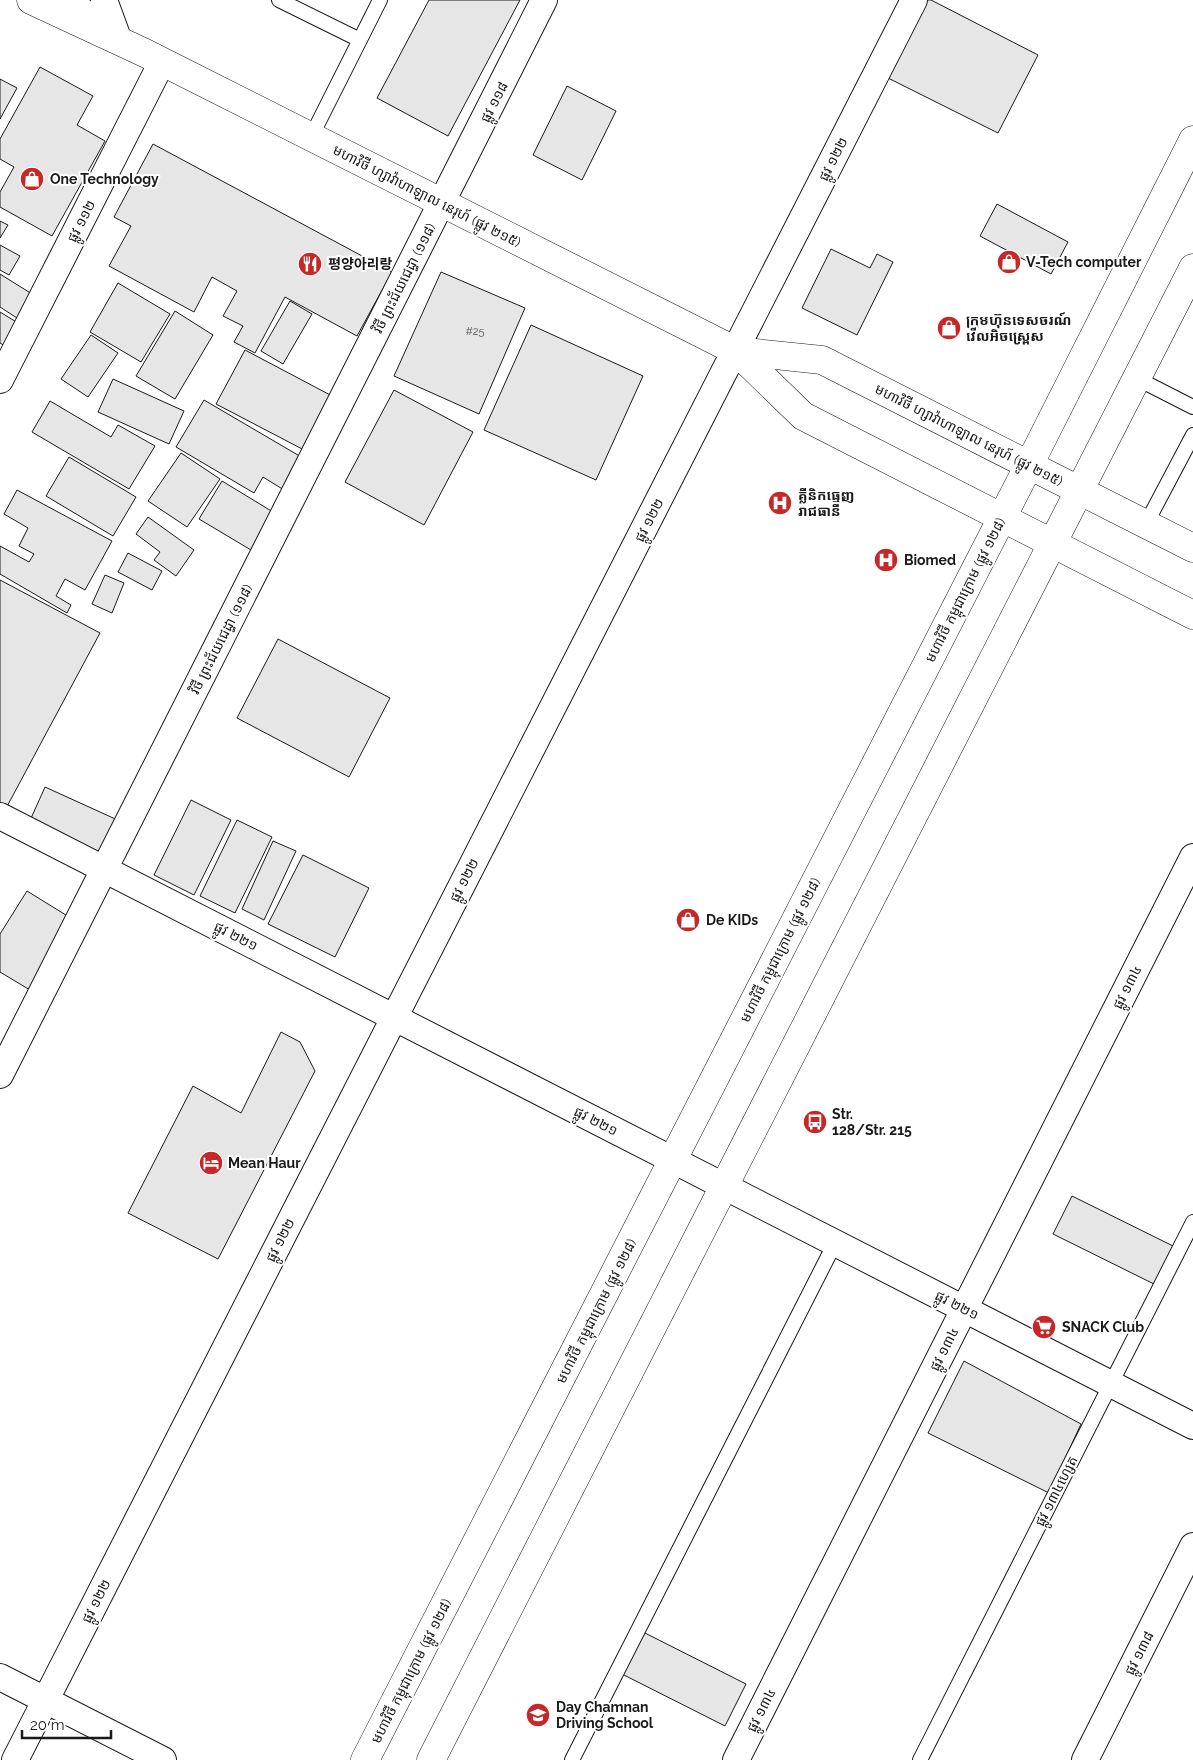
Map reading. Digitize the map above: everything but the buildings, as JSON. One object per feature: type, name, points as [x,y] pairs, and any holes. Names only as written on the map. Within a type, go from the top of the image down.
[{"type":"main road","name":"មហាវិថី ហ្សាវ៉ាហាឡាល នេរុហ៍ (ផ្លូវ ២១៥)","points":[[31,0],[162,62],[736,351],[803,416],[1193,615]]},
{"type":"main road","name":"មហាវិថី ហ្សាវ៉ាហាឡាល នេរុហ៍ (ផ្លូវ ២១៥)","points":[[66,0],[119,41]]},
{"type":"main road","name":"មហាវិថី កម្ពុជាក្រោម (ផ្លូវ ១២៨)","points":[[365,1760],[1029,465],[1193,140]]},
{"type":"main road","points":[[431,1760],[1193,268]]},
{"type":"main road","name":"មហាវិថី ហ្សាវ៉ាហាឡាល នេរុហ៍ (ផ្លូវ ២១៥)","points":[[736,351],[822,360],[1193,548]]},
{"type":"street","points":[[104,0],[119,41]]},
{"type":"street","name":"ផ្លូវ ១១៨","points":[[442,203],[544,0]]},
{"type":"street","name":"ផ្លូវ ១២២","points":[[15,1760],[914,0]]},
{"type":"street","name":"ផ្លូវ ១១២","points":[[0,380],[162,62]]},
{"type":"street","name":"វិថី ព្រះជ័យជេដ្ធា (១១៨)","points":[[0,1075],[442,203]]},
{"type":"street","name":"ផ្លូវ ២២១","points":[[0,816],[1193,1426]]},
{"type":"street","name":"ផ្លូវ ១៣៤","points":[[736,1760],[1193,857]]},
{"type":"street","name":"ផ្លូវ ១៣៨","points":[[1085,1760],[1193,1546]]},
{"type":"street","points":[[0,1678],[163,1760]]},
{"type":"lane","points":[[279,0],[360,40]]},
{"type":"lane","points":[[311,137],[380,0]]},
{"type":"lane","points":[[1136,378],[1193,407]]},
{"type":"lane","points":[[1146,524],[1193,435]]},
{"type":"lane","name":"ផ្លូវ ១៣៤ហ្សេត","points":[[920,1760],[1193,1222]]},
{"type":"lane","points":[[572,1760],[835,1243]]},
{"type":"place","name":"One Technology","points":[[32,179]]},
{"type":"place","name":"V-Tech computer","points":[[1009,262]]},
{"type":"place","name":"평양아리랑","points":[[310,264]]},
{"type":"place","name":"ក្រុមហ៊ុនទេសចរណ៍ វើលអិចស្រ្ពេស","points":[[949,328]]},
{"type":"place","name":"គ្លីនិកធ្មេញ រាជធានី","points":[[780,503]]},
{"type":"place","name":"Biomed","points":[[886,560]]},
{"type":"place","name":"De KIDs","points":[[688,920]]},
{"type":"place","name":"Str. 128/Str. 215","points":[[815,1122]]},
{"type":"place","name":"Mean Haur","points":[[211,1163]]},
{"type":"place","name":"SNACK Club","points":[[1044,1327]]},
{"type":"place","name":"Day Chamnan Driving School","points":[[538,1715]]}]
